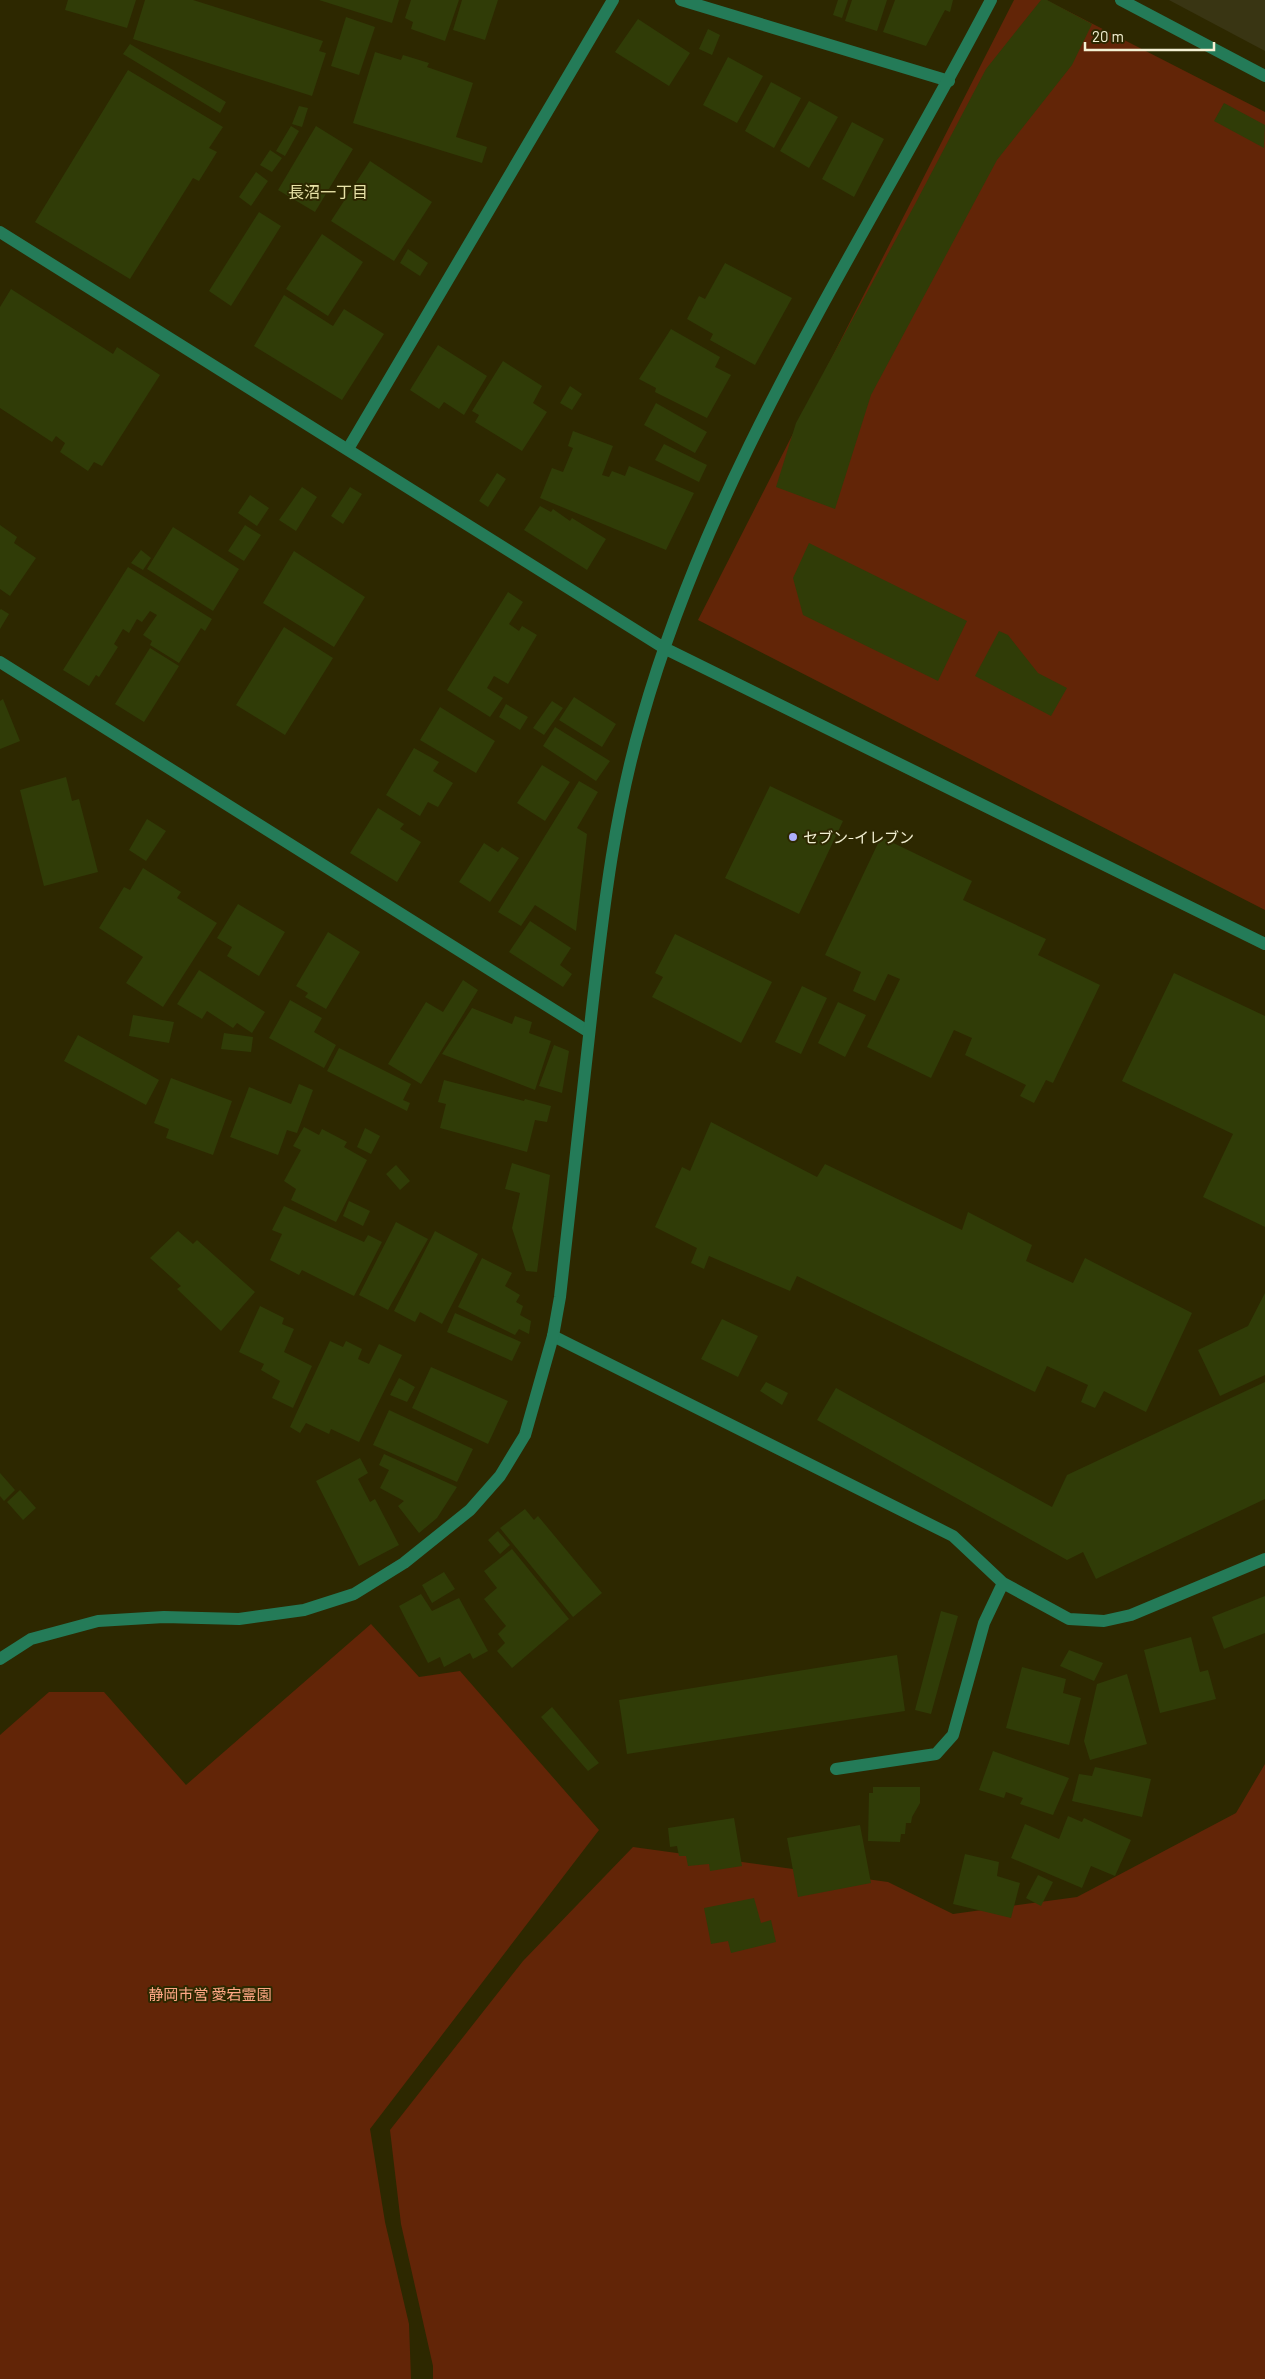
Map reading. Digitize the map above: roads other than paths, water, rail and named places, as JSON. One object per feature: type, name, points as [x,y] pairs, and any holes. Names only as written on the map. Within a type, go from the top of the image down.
[{"type":"street","points":[[348,449],[613,0]]},
{"type":"street","points":[[680,0],[948,81]]},
{"type":"street","points":[[0,1659],[31,1639],[98,1621],[164,1617],[239,1619],[304,1610],[354,1594],[404,1563],[470,1510],[500,1476],[525,1435],[554,1336],[607,881],[621,796],[642,718],[664,648],[688,578],[752,440],[802,344],[991,0]]},
{"type":"street","points":[[1121,0],[1265,76]]},
{"type":"street","points":[[0,232],[664,648],[1265,944]]},
{"type":"street","points":[[0,662],[589,1032]]},
{"type":"street","points":[[554,1336],[953,1536],[1002,1583],[1070,1619],[1104,1621],[1130,1615],[1265,1558]]},
{"type":"street","points":[[836,1769],[936,1754],[952,1735],[984,1623],[1002,1583]]},
{"type":"place","name":"セブン-イレブン","points":[[793,837]]},
{"type":"district","name":"長沼一丁目","points":[[328,191]]},
{"type":"park label","name":"静岡市営 愛宕霊園","points":[[210,1994]]}]
